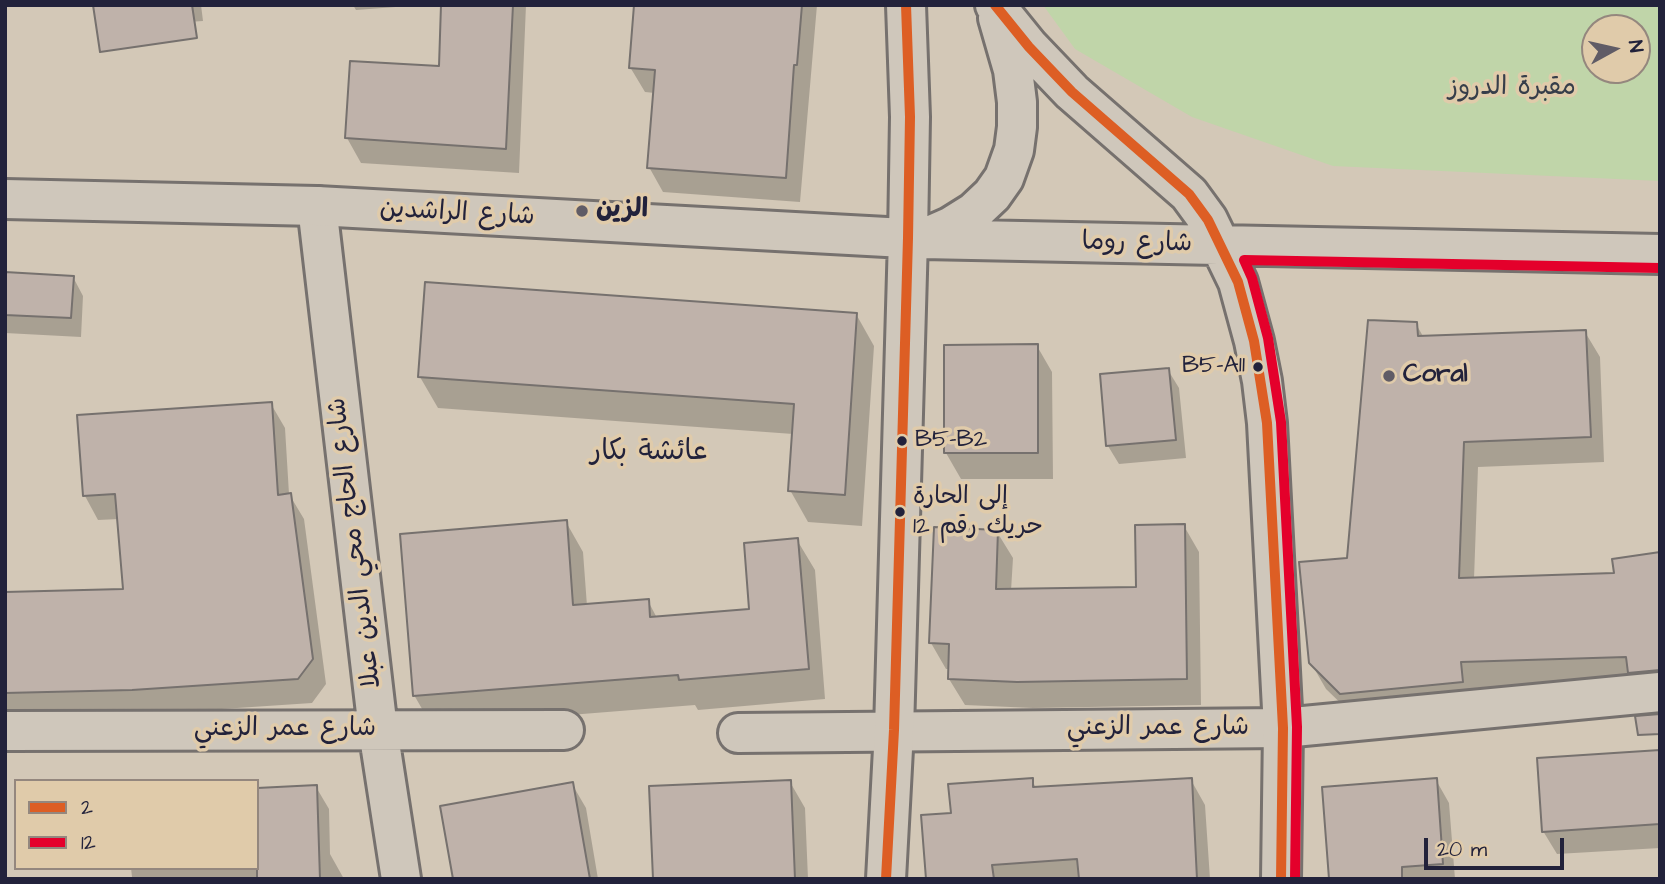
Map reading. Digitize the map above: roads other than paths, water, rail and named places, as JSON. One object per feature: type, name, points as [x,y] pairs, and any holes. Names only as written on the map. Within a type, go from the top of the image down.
[{"type":"street","points":[[886,879],[915,238],[906,5]]},
{"type":"street","points":[[915,238],[950,227],[974,212],[992,195],[1004,178],[1014,150],[1017,102],[1013,70],[995,6]]},
{"type":"street","points":[[995,6],[1072,92],[1189,194],[1208,220],[1238,282],[1262,381],[1267,437],[1283,728],[1282,879]]},
{"type":"street","name":"شارع الراشدين","points":[[5,199],[317,206],[915,238]]},
{"type":"street","name":"شارع الحاج محي الدين عبلا","points":[[317,206],[379,730],[401,879]]},
{"type":"street","name":"شارع روما","points":[[915,238],[1660,254]]},
{"type":"street","name":"شارع عمر الزعني","points":[[738,733],[1283,728],[1660,692]]},
{"type":"street","name":"شارع عمر الزعني","points":[[5,731],[564,730]]},
{"type":"place","name":"الزين","points":[[582,211]]},
{"type":"place","name":"B5-A11","points":[[1258,367]]},
{"type":"place","name":"Coral","points":[[1389,376]]},
{"type":"place","name":"B5-B2","points":[[902,441]]},
{"type":"place","name":"إلی الحارة حريك رقم 12","points":[[900,512]]},
{"type":"district","name":"عائشة بكار","points":[[649,453]]},
{"type":"park label","name":"مقبرة الدروز","points":[[1512,89]]}]
